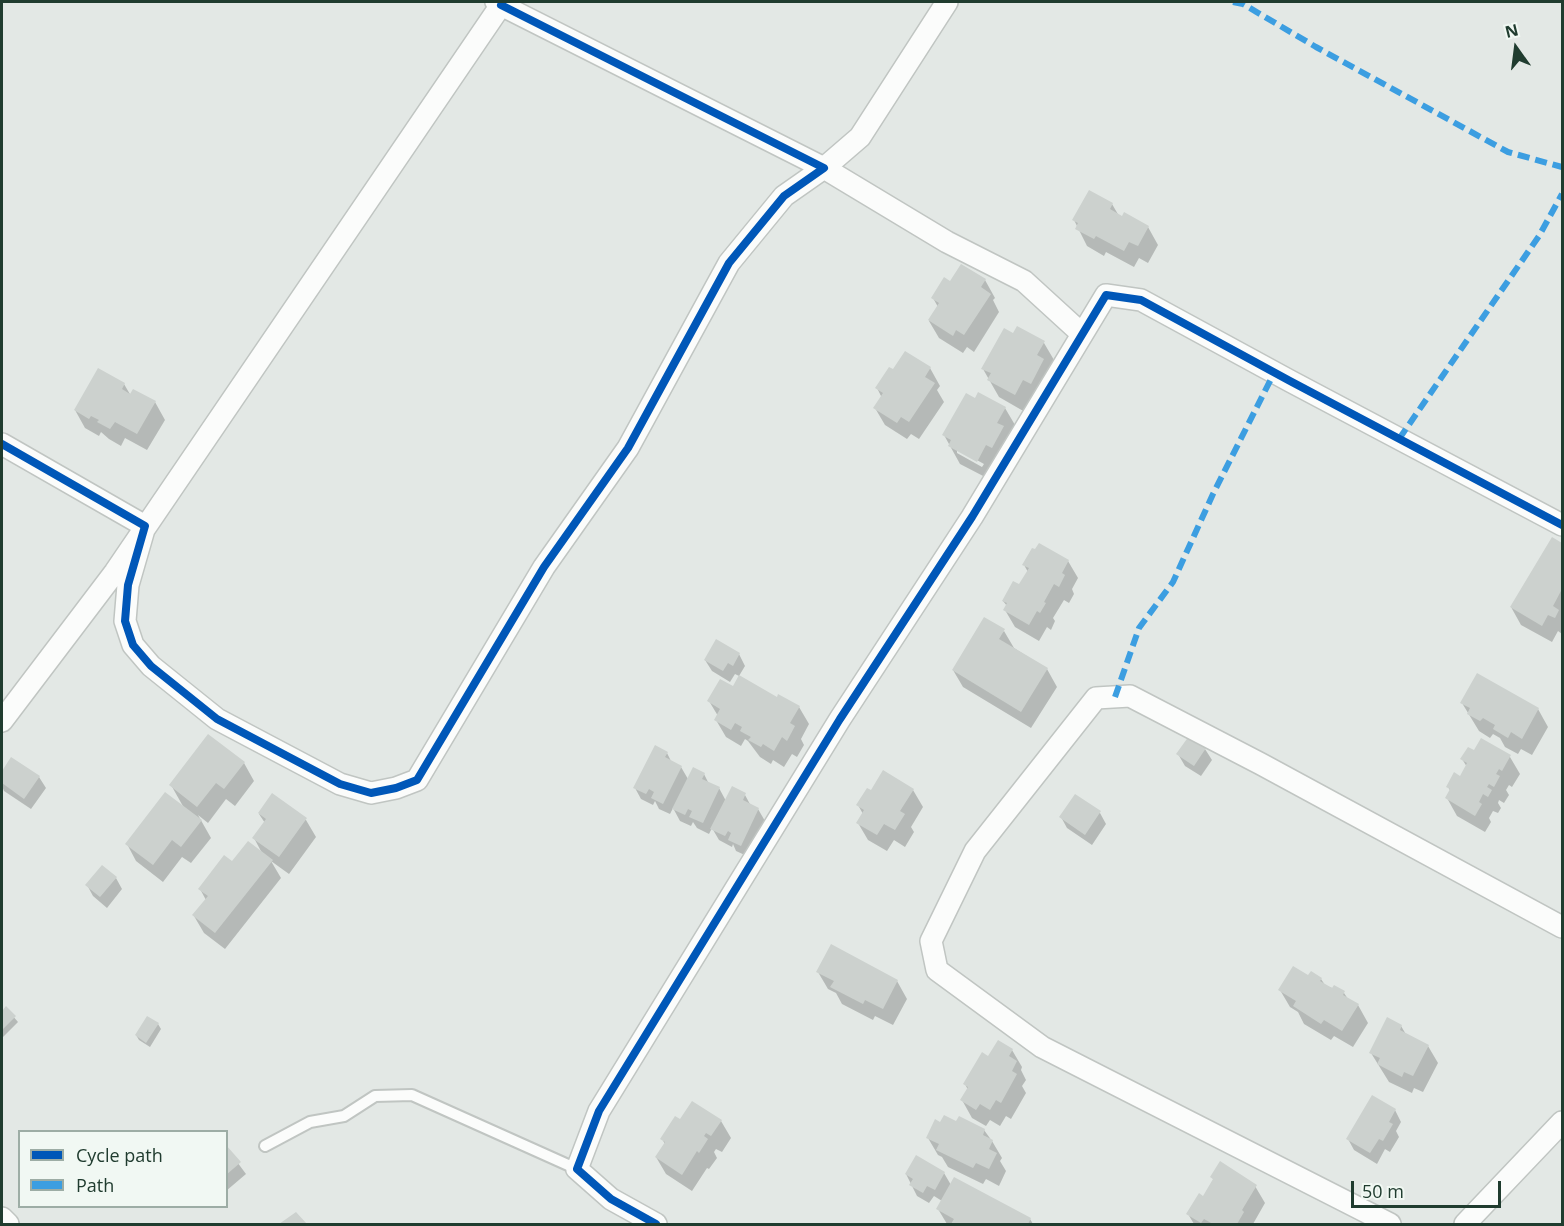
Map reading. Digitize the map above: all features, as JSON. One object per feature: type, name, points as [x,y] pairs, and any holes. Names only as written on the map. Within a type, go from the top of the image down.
[{"type":"street","points":[[145,526],[128,585],[125,621],[133,645],[152,666],[218,718],[340,784],[371,793],[396,788],[417,780],[544,567],[628,448],[729,263],[784,196],[824,168],[860,137],[947,2]]},
{"type":"street","points":[[2,721],[115,572],[499,3],[824,168],[947,242],[1024,281],[1082,334]]},
{"type":"street","points":[[656,1224],[611,1199],[577,1169],[599,1111],[840,719],[972,517],[1106,296],[1141,300],[1563,525]]},
{"type":"street","points":[[2,444],[145,526]]},
{"type":"street","points":[[1390,1224],[1042,1047],[937,970],[931,941],[975,851],[1096,698],[1130,696],[1563,927]]},
{"type":"street","points":[[1465,1224],[1563,1122]]},
{"type":"street","points":[[2,1218],[8,1224]]},
{"type":"lane","points":[[265,1146],[310,1122],[344,1116],[375,1096],[412,1095],[577,1169]]},
{"type":"building","points":[[1089,190],[1113,203],[1110,209],[1122,216],[1124,212],[1149,226],[1138,246],[1129,242],[1124,251],[1096,236],[1094,239],[1075,229],[1078,223],[1072,220]]},
{"type":"building","points":[[961,264],[986,279],[981,287],[991,294],[964,335],[956,330],[953,336],[928,320],[939,303],[931,298],[944,277],[950,281]]},
{"type":"building","points":[[1017,326],[1045,341],[1037,355],[1044,359],[1031,384],[1023,380],[1015,395],[987,380],[991,373],[981,369],[1004,328],[1013,333]]},
{"type":"building","points":[[905,351],[931,367],[925,377],[935,383],[909,422],[901,417],[897,423],[873,408],[883,393],[875,388],[889,367],[893,369]]},
{"type":"building","points":[[98,368],[125,383],[122,389],[130,394],[133,389],[156,401],[137,434],[115,422],[110,429],[97,422],[99,420],[91,416],[89,419],[74,410]]},
{"type":"building","points":[[978,392],[1006,407],[997,423],[1004,426],[992,448],[986,445],[977,462],[948,446],[951,440],[942,435],[966,393],[975,398]]},
{"type":"building","points":[[1552,537],[1562,543],[1562,589],[1553,606],[1559,610],[1555,618],[1548,615],[1542,626],[1510,607]]},
{"type":"building","points":[[1039,543],[1069,560],[1062,573],[1065,575],[1059,587],[1054,584],[1040,613],[1037,611],[1029,625],[1003,610],[1007,603],[1002,601],[1013,581],[1019,584],[1029,568],[1022,565],[1032,548],[1035,549]]},
{"type":"building","points":[[984,617],[1005,629],[999,639],[1048,668],[1021,712],[952,670]]},
{"type":"building","points":[[716,639],[740,653],[733,666],[728,663],[723,671],[704,660]]},
{"type":"building","points":[[1477,673],[1539,708],[1522,739],[1511,732],[1508,738],[1493,729],[1495,725],[1483,718],[1480,721],[1467,714],[1470,708],[1460,703]]},
{"type":"building","points":[[739,675],[777,697],[778,694],[800,706],[790,723],[795,726],[787,741],[782,737],[774,751],[763,744],[761,747],[748,740],[751,737],[740,731],[742,727],[735,723],[731,730],[714,720],[720,709],[707,701],[720,679],[733,686]]},
{"type":"building","points":[[208,734],[245,762],[224,789],[216,783],[197,807],[169,785]]},
{"type":"building","points":[[1189,736],[1206,748],[1194,766],[1176,754]]},
{"type":"building","points":[[1481,738],[1511,755],[1502,771],[1499,769],[1496,774],[1500,776],[1494,787],[1489,784],[1487,787],[1492,790],[1488,797],[1483,794],[1479,802],[1482,804],[1475,816],[1445,798],[1450,789],[1446,787],[1454,772],[1460,776],[1467,763],[1460,759],[1468,747],[1474,750]]},
{"type":"building","points":[[655,745],[668,752],[665,757],[682,766],[663,804],[651,798],[654,792],[649,789],[646,794],[633,788]]},
{"type":"building","points":[[11,757],[40,776],[24,799],[2,783],[2,771]]},
{"type":"building","points":[[693,767],[705,773],[702,779],[720,787],[703,823],[689,817],[692,811],[688,809],[685,815],[672,809]]},
{"type":"building","points":[[883,770],[914,789],[900,811],[905,814],[895,830],[884,824],[877,835],[856,823],[864,810],[856,805],[867,788],[871,790]]},
{"type":"building","points":[[732,786],[746,793],[743,800],[759,808],[741,846],[728,840],[731,833],[728,831],[725,836],[710,829]]},
{"type":"building","points":[[165,792],[202,820],[181,847],[172,840],[153,865],[125,844]]},
{"type":"building","points":[[272,793],[307,818],[279,857],[252,838],[266,819],[258,813]]},
{"type":"building","points":[[1075,794],[1101,811],[1085,835],[1059,817]]},
{"type":"building","points":[[248,841],[273,860],[215,933],[192,915],[208,896],[198,889],[224,855],[232,861]]},
{"type":"building","points":[[102,865],[117,877],[100,897],[85,885]]},
{"type":"building","points":[[831,944],[898,980],[883,1009],[865,1000],[863,1004],[830,987],[834,981],[816,972]]},
{"type":"building","points":[[1293,966],[1308,975],[1311,971],[1322,978],[1320,981],[1332,988],[1334,985],[1345,991],[1343,995],[1359,1004],[1342,1031],[1324,1020],[1321,1024],[1293,1006],[1296,1001],[1278,990]]},
{"type":"building","points":[[6,1006],[16,1016],[2,1030],[2,1011]]},
{"type":"building","points":[[147,1016],[159,1023],[146,1043],[135,1035]]},
{"type":"building","points":[[1387,1017],[1402,1025],[1400,1030],[1429,1045],[1413,1076],[1404,1072],[1402,1077],[1377,1064],[1380,1058],[1369,1053]]},
{"type":"building","points":[[998,1040],[1013,1049],[1009,1056],[1017,1061],[1012,1071],[1017,1074],[1001,1103],[996,1100],[990,1110],[980,1104],[976,1110],[960,1100],[968,1087],[963,1084],[982,1052],[988,1056]]},
{"type":"building","points":[[1372,1095],[1396,1109],[1389,1122],[1393,1124],[1383,1141],[1379,1139],[1370,1153],[1346,1139]]},
{"type":"building","points":[[692,1101],[722,1120],[711,1136],[706,1133],[704,1136],[708,1139],[699,1153],[697,1151],[682,1175],[655,1157],[665,1142],[660,1139],[675,1116],[680,1119]]},
{"type":"building","points":[[944,1115],[956,1121],[959,1116],[985,1129],[983,1135],[993,1140],[989,1149],[997,1153],[989,1169],[976,1163],[973,1168],[936,1150],[939,1144],[926,1138],[935,1119],[940,1122]]},
{"type":"building","points":[[228,1147],[241,1162],[228,1173]]},
{"type":"building","points":[[916,1155],[945,1172],[935,1190],[927,1186],[923,1193],[909,1185],[913,1179],[905,1174]]},
{"type":"building","points":[[1220,1161],[1257,1185],[1242,1210],[1244,1212],[1237,1224],[1213,1224],[1204,1219],[1201,1223],[1186,1214],[1199,1193],[1203,1196],[1213,1179],[1210,1177]]},
{"type":"building","points":[[954,1177],[1031,1218],[1028,1224],[951,1224],[954,1219],[936,1209]]},
{"type":"building","points":[[296,1212],[307,1224],[279,1224]]},
{"type":"marked path","points":[[1233,2],[1243,4],[1316,47],[1508,152],[1562,167]]},
{"type":"marked path","points":[[1399,439],[1539,236],[1562,194]]},
{"type":"marked path","points":[[1115,697],[1139,628],[1173,582],[1213,494],[1274,373]]},
{"type":"cycle path","points":[[2,444],[145,526],[128,585],[125,621],[133,645],[151,666],[217,719],[340,784],[371,793],[396,788],[417,780],[544,567],[628,448],[729,263],[784,196],[824,168],[501,5]]},
{"type":"cycle path","points":[[656,1224],[611,1199],[577,1169],[599,1111],[840,719],[972,517],[1106,295],[1141,300],[1562,525]]}]
